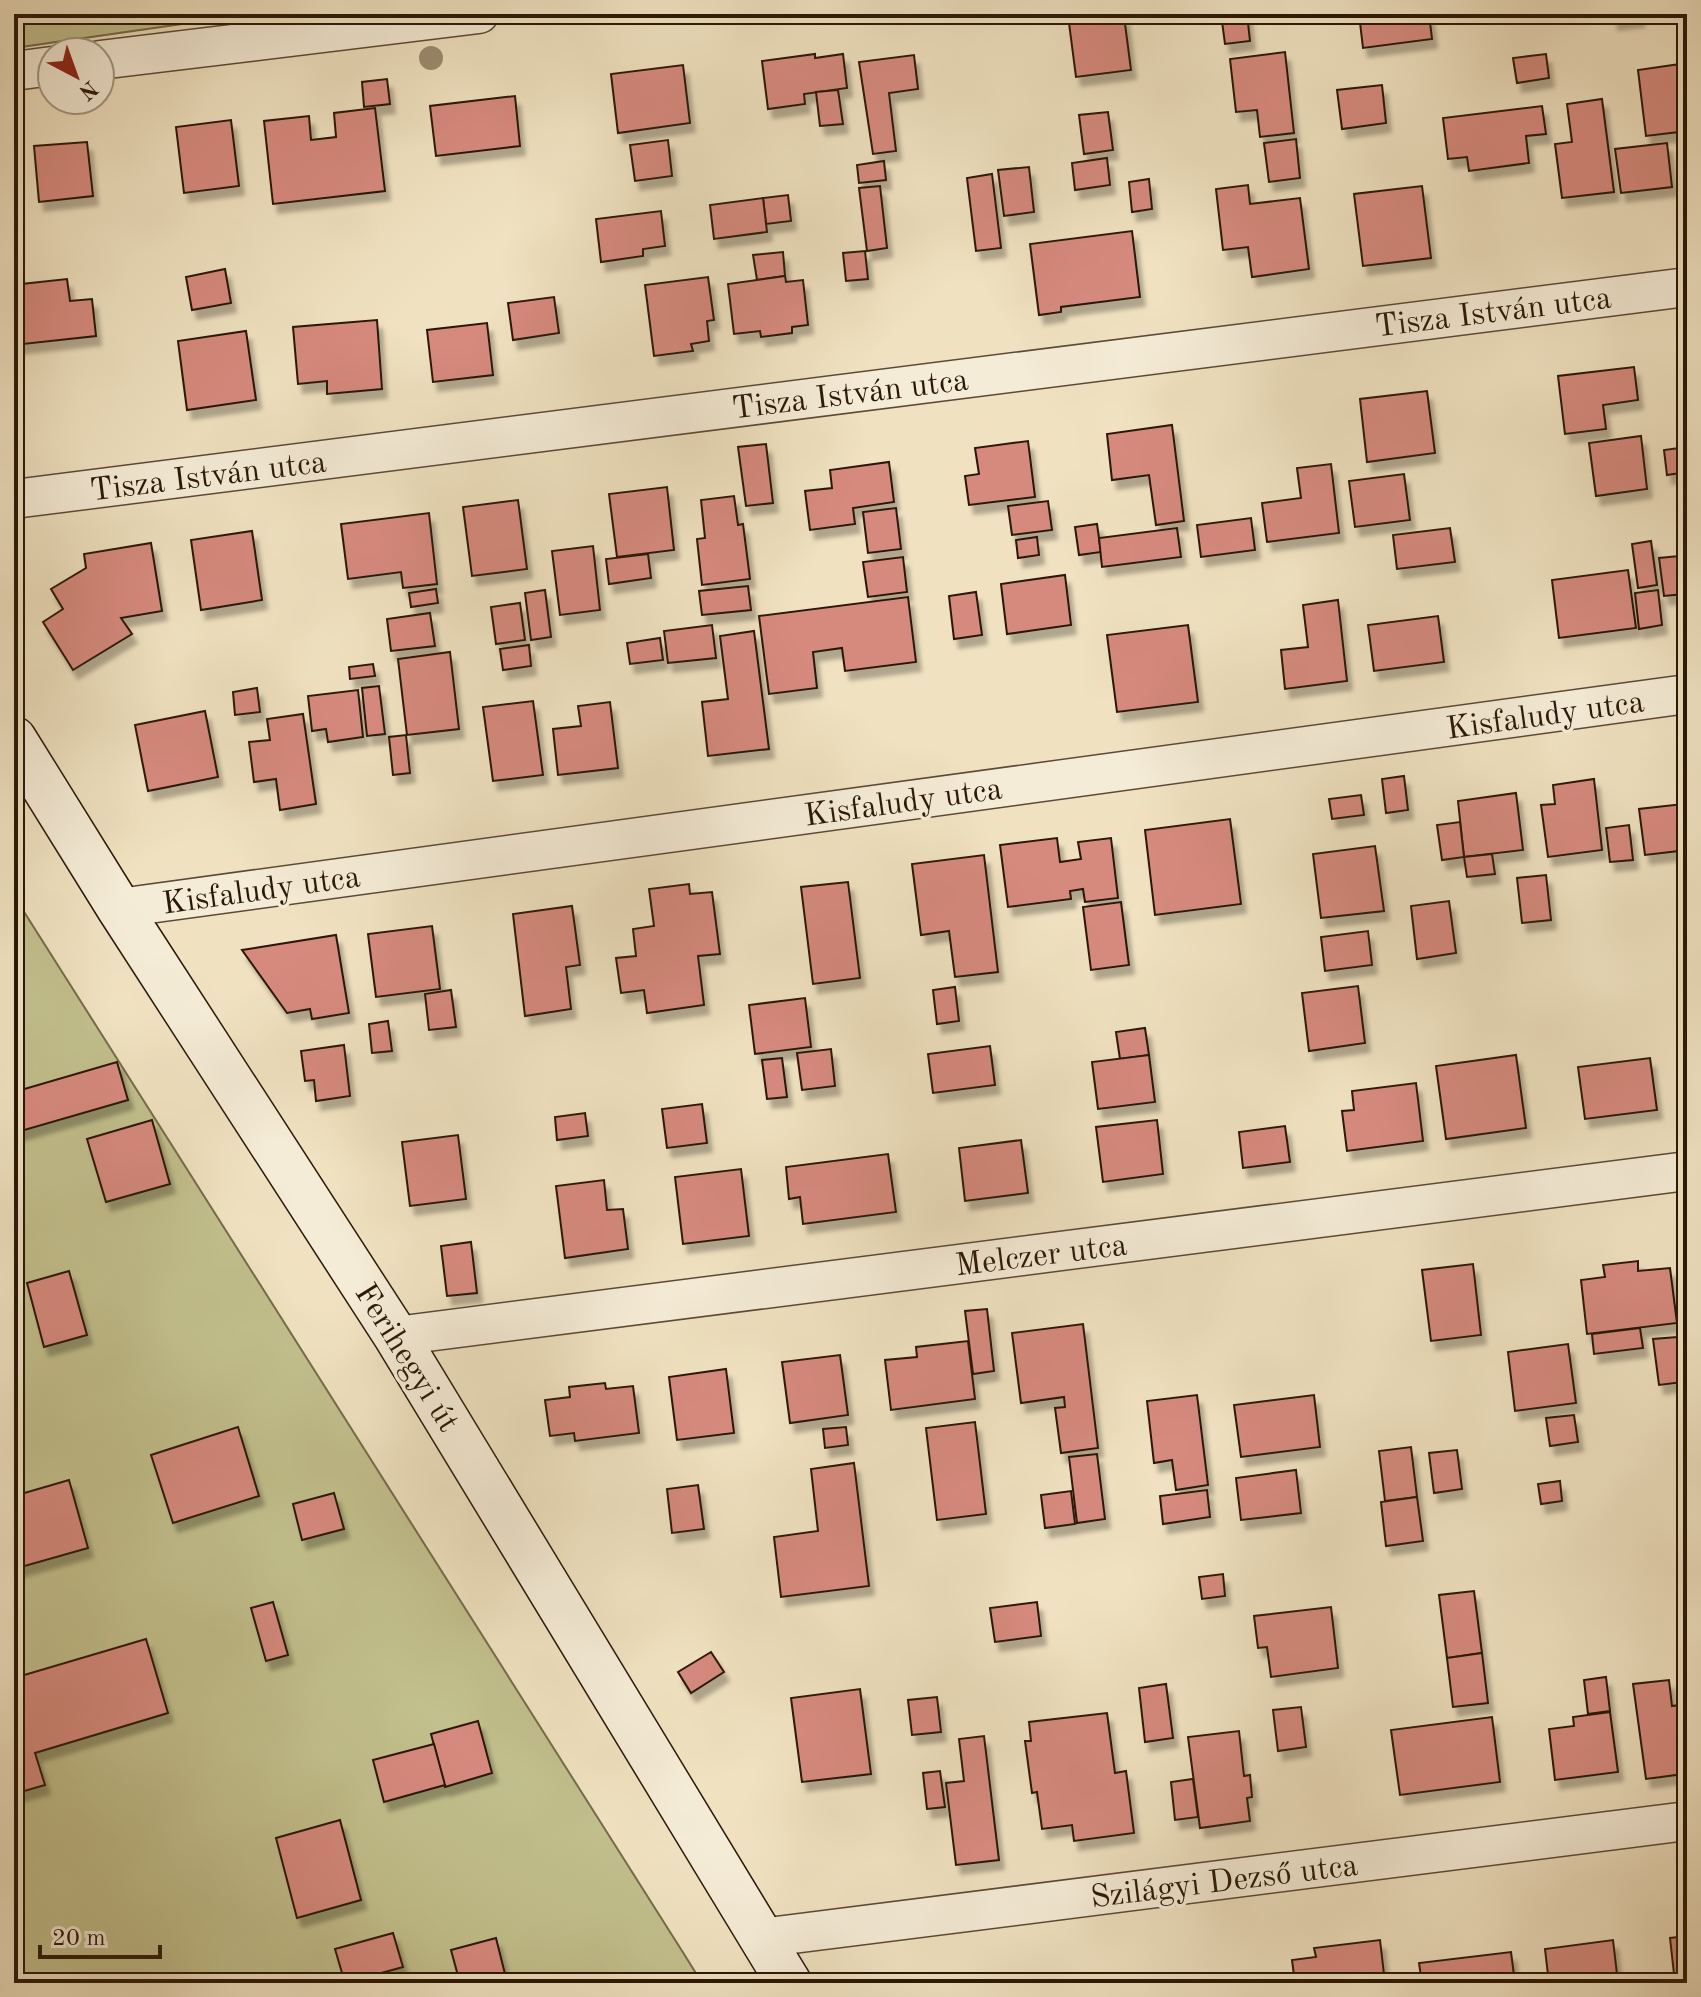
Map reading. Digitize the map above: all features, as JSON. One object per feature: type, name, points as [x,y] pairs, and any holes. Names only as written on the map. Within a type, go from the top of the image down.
[{"type":"main road","name":"Ferihegyi út","points":[[14,739],[119,908],[396,1336],[789,1983]]},
{"type":"street","points":[[116,58],[479,14]]},
{"type":"street","points":[[14,71],[36,68]]},
{"type":"street","name":"Tisza István utca","points":[[14,499],[1687,287]]},
{"type":"street","name":"Kisfaludy utca","points":[[119,908],[1687,694]]},
{"type":"street","name":"Melczer utca","points":[[396,1336],[1687,1171]]},
{"type":"street","name":"Szilágyi Dezső utca","points":[[761,1938],[1687,1821]]},
{"type":"shaded area","points":[[14,14],[252,14],[98,36],[36,36],[36,45],[14,48]]},
{"type":"shaded area","points":[[14,896],[684,1954],[702,1983],[14,1983]]},
{"type":"building","points":[[1221,14],[1247,14],[1250,41],[1225,44]]},
{"type":"building","points":[[1359,14],[1429,14],[1432,39],[1363,48]]},
{"type":"building","points":[[1612,14],[1639,14],[1640,18],[1613,21]]},
{"type":"building","points":[[1124,16],[1131,70],[1076,77],[1069,23]]},
{"type":"building","points":[[1285,52],[1294,133],[1260,137],[1257,110],[1236,112],[1230,59]]},
{"type":"building","points":[[815,54],[815,58],[843,54],[847,88],[804,94],[805,104],[768,109],[762,61]]},
{"type":"building","points":[[1546,54],[1549,78],[1517,83],[1513,58]]},
{"type":"building","points":[[914,55],[918,89],[889,93],[896,151],[873,154],[859,62]]},
{"type":"building","points":[[1687,63],[1687,131],[1646,136],[1638,70]]},
{"type":"building","points":[[683,65],[690,123],[618,133],[611,74]]},
{"type":"building","points":[[387,79],[390,104],[364,107],[362,82]]},
{"type":"building","points":[[1382,85],[1386,123],[1342,129],[1337,90]]},
{"type":"building","points":[[838,90],[843,124],[820,126],[816,92]]},
{"type":"building","points":[[515,96],[520,146],[436,156],[430,106]]},
{"type":"building","points":[[1602,99],[1614,192],[1562,198],[1555,144],[1572,142],[1567,104]]},
{"type":"building","points":[[1542,106],[1546,134],[1526,136],[1529,163],[1469,171],[1467,157],[1448,159],[1443,118]]},
{"type":"building","points":[[375,108],[385,191],[273,204],[264,121],[309,116],[311,140],[336,137],[334,113]]},
{"type":"building","points":[[1108,112],[1113,150],[1084,154],[1079,115]]},
{"type":"building","points":[[231,120],[239,186],[184,193],[176,127]]},
{"type":"building","points":[[1296,139],[1300,178],[1269,182],[1264,143]]},
{"type":"building","points":[[668,140],[672,176],[635,181],[630,145]]},
{"type":"building","points":[[87,142],[93,196],[39,202],[34,146]]},
{"type":"building","points":[[1667,143],[1672,187],[1621,193],[1615,149]]},
{"type":"building","points":[[1107,158],[1110,185],[1075,190],[1072,163]]},
{"type":"building","points":[[884,161],[886,180],[859,183],[857,165]]},
{"type":"building","points":[[1029,167],[1034,212],[1004,216],[998,170]]},
{"type":"building","points":[[992,174],[1001,248],[976,251],[967,178]]},
{"type":"building","points":[[1149,179],[1152,209],[1132,212],[1129,182]]},
{"type":"building","points":[[1248,185],[1250,204],[1300,198],[1309,269],[1252,277],[1248,247],[1223,250],[1216,189]]},
{"type":"building","points":[[880,186],[887,248],[867,251],[859,188]]},
{"type":"building","points":[[1422,186],[1431,258],[1363,266],[1354,194]]},
{"type":"building","points":[[788,195],[791,221],[766,224],[763,198]]},
{"type":"building","points":[[763,198],[767,232],[714,239],[710,205]]},
{"type":"building","points":[[661,211],[665,246],[643,249],[643,256],[601,262],[596,219]]},
{"type":"building","points":[[1132,231],[1140,297],[1061,307],[1061,312],[1039,315],[1030,244]]},
{"type":"building","points":[[865,251],[868,279],[846,281],[843,253]]},
{"type":"building","points":[[783,252],[785,276],[757,280],[753,255]]},
{"type":"building","points":[[225,269],[231,303],[192,310],[186,277]]},
{"type":"building","points":[[785,276],[786,282],[803,280],[808,325],[792,327],[792,333],[761,337],[760,331],[734,334],[728,284]]},
{"type":"building","points":[[708,277],[714,320],[707,321],[709,341],[691,344],[693,351],[654,356],[645,285]]},
{"type":"building","points":[[67,279],[70,301],[92,299],[96,336],[14,345],[14,295],[23,294],[22,284]]},
{"type":"building","points":[[554,297],[559,333],[513,340],[508,303]]},
{"type":"building","points":[[377,320],[382,389],[327,394],[327,381],[298,384],[293,327]]},
{"type":"building","points":[[487,323],[493,375],[433,382],[427,330]]},
{"type":"building","points":[[246,331],[256,400],[187,410],[178,341]]},
{"type":"building","points":[[1634,367],[1638,400],[1603,405],[1606,429],[1565,434],[1558,376]]},
{"type":"building","points":[[1427,391],[1435,453],[1367,462],[1360,399]]},
{"type":"building","points":[[1172,425],[1184,521],[1156,525],[1149,475],[1112,480],[1107,434]]},
{"type":"building","points":[[1641,436],[1647,489],[1596,496],[1589,443]]},
{"type":"building","points":[[1028,441],[1035,497],[969,505],[965,476],[979,474],[975,448]]},
{"type":"building","points":[[766,444],[773,503],[746,506],[738,447]]},
{"type":"building","points":[[1687,447],[1687,472],[1667,475],[1664,450]]},
{"type":"building","points":[[889,462],[894,502],[853,508],[855,524],[810,530],[805,491],[832,488],[830,470]]},
{"type":"building","points":[[1331,464],[1339,533],[1267,542],[1262,503],[1301,498],[1297,468]]},
{"type":"building","points":[[1404,474],[1410,520],[1355,527],[1349,481]]},
{"type":"building","points":[[667,487],[674,550],[617,557],[609,494]]},
{"type":"building","points":[[734,496],[738,525],[743,524],[750,579],[702,585],[697,539],[705,538],[701,500]]},
{"type":"building","points":[[518,500],[527,569],[472,576],[463,507]]},
{"type":"building","points":[[1048,501],[1052,530],[1012,535],[1008,506]]},
{"type":"building","points":[[896,508],[901,549],[868,553],[863,512]]},
{"type":"building","points":[[429,513],[437,584],[403,588],[401,572],[348,579],[341,524]]},
{"type":"building","points":[[1251,518],[1255,550],[1201,557],[1197,525]]},
{"type":"building","points":[[1097,524],[1101,552],[1079,555],[1075,527]]},
{"type":"building","points":[[1177,528],[1181,557],[1102,567],[1099,538]]},
{"type":"building","points":[[1450,528],[1455,562],[1397,569],[1393,535]]},
{"type":"building","points":[[252,531],[262,600],[201,610],[191,540]]},
{"type":"building","points":[[1037,537],[1039,555],[1018,558],[1016,540]]},
{"type":"building","points":[[1651,541],[1657,585],[1638,588],[1632,544]]},
{"type":"building","points":[[151,543],[162,611],[121,618],[132,634],[73,670],[43,622],[63,609],[51,589],[86,568],[84,554]]},
{"type":"building","points":[[593,546],[600,610],[560,615],[552,551]]},
{"type":"building","points":[[648,554],[651,578],[609,584],[606,559]]},
{"type":"building","points":[[1679,556],[1684,594],[1664,596],[1659,558]]},
{"type":"building","points":[[903,557],[907,592],[868,597],[863,562]]},
{"type":"building","points":[[1628,570],[1636,628],[1559,638],[1552,580]]},
{"type":"building","points":[[1065,575],[1071,625],[1007,634],[1001,584]]},
{"type":"building","points":[[748,586],[751,610],[702,615],[699,591]]},
{"type":"building","points":[[436,589],[438,603],[411,607],[409,593]]},
{"type":"building","points":[[545,590],[551,637],[531,640],[525,593]]},
{"type":"building","points":[[1658,590],[1662,625],[1639,629],[1635,593]]},
{"type":"building","points":[[976,592],[982,635],[954,639],[949,596]]},
{"type":"building","points":[[908,597],[916,662],[845,671],[842,648],[813,652],[817,688],[769,694],[759,616]]},
{"type":"building","points":[[1338,600],[1347,681],[1285,689],[1281,650],[1308,647],[1303,605]]},
{"type":"building","points":[[520,603],[525,640],[496,644],[491,607]]},
{"type":"building","points":[[430,613],[435,646],[391,651],[387,619]]},
{"type":"building","points":[[1438,616],[1444,662],[1374,671],[1368,625]]},
{"type":"building","points":[[712,625],[716,658],[668,663],[664,631]]},
{"type":"building","points":[[1188,625],[1198,702],[1117,712],[1107,635]]},
{"type":"building","points":[[754,631],[769,749],[708,756],[702,702],[728,699],[720,636]]},
{"type":"building","points":[[660,638],[663,660],[630,664],[627,643]]},
{"type":"building","points":[[529,645],[531,666],[503,670],[500,649]]},
{"type":"building","points":[[450,652],[459,729],[407,735],[398,659]]},
{"type":"building","points":[[373,664],[375,676],[350,679],[349,667]]},
{"type":"building","points":[[379,686],[385,734],[367,736],[362,688]]},
{"type":"building","points":[[257,688],[260,712],[235,715],[233,692]]},
{"type":"building","points":[[358,690],[363,737],[328,742],[326,729],[312,731],[308,696]]},
{"type":"building","points":[[533,701],[543,775],[493,781],[483,707]]},
{"type":"building","points":[[610,702],[618,768],[558,775],[553,729],[581,726],[578,706]]},
{"type":"building","points":[[205,711],[218,777],[148,791],[135,725]]},
{"type":"building","points":[[303,714],[316,804],[280,810],[276,779],[254,782],[249,742],[270,740],[267,719]]},
{"type":"building","points":[[406,735],[410,773],[393,775],[389,737]]},
{"type":"building","points":[[1404,776],[1408,810],[1386,813],[1382,779]]},
{"type":"building","points":[[1594,779],[1602,850],[1548,857],[1541,805],[1555,804],[1553,785]]},
{"type":"building","points":[[1516,793],[1523,850],[1464,857],[1458,801]]},
{"type":"building","points":[[1361,795],[1364,815],[1332,819],[1329,799]]},
{"type":"building","points":[[1683,804],[1687,850],[1645,855],[1639,809]]},
{"type":"building","points":[[1230,819],[1241,904],[1155,915],[1145,830]]},
{"type":"building","points":[[1460,822],[1464,857],[1442,860],[1437,825]]},
{"type":"building","points":[[1629,825],[1633,860],[1610,862],[1606,828]]},
{"type":"building","points":[[1057,838],[1060,862],[1081,859],[1078,842],[1111,838],[1118,898],[1085,902],[1083,889],[1070,891],[1071,899],[1008,907],[1000,845]]},
{"type":"building","points":[[1375,846],[1384,911],[1321,918],[1313,854]]},
{"type":"building","points":[[1492,854],[1495,874],[1467,877],[1464,857]]},
{"type":"building","points":[[984,855],[998,972],[955,977],[949,931],[921,935],[912,864]]},
{"type":"building","points":[[1546,875],[1551,920],[1522,923],[1517,878]]},
{"type":"building","points":[[848,882],[860,978],[813,984],[801,887]]},
{"type":"building","points":[[689,884],[690,894],[712,892],[720,954],[698,956],[704,1005],[647,1013],[644,990],[621,993],[616,958],[636,956],[633,929],[654,926],[649,889]]},
{"type":"building","points":[[1449,901],[1456,953],[1417,959],[1411,906]]},
{"type":"building","points":[[1121,902],[1129,965],[1091,970],[1083,907]]},
{"type":"building","points":[[572,906],[580,965],[566,967],[571,1009],[525,1016],[513,914]]},
{"type":"building","points":[[432,926],[440,989],[376,997],[368,934]]},
{"type":"building","points":[[1368,931],[1372,965],[1325,971],[1321,937]]},
{"type":"building","points":[[336,935],[349,1013],[312,1019],[310,1009],[287,1013],[242,950]]},
{"type":"building","points":[[1358,986],[1365,1043],[1309,1051],[1302,993]]},
{"type":"building","points":[[955,987],[959,1021],[937,1024],[933,990]]},
{"type":"building","points":[[451,990],[456,1027],[429,1030],[425,994]]},
{"type":"building","points":[[805,998],[811,1047],[755,1054],[749,1005]]},
{"type":"building","points":[[388,1021],[392,1051],[372,1053],[369,1024]]},
{"type":"building","points":[[1145,1028],[1149,1055],[1120,1059],[1116,1032]]},
{"type":"building","points":[[344,1045],[350,1096],[316,1101],[314,1080],[305,1081],[301,1051]]},
{"type":"building","points":[[990,1046],[995,1085],[933,1093],[928,1054]]},
{"type":"building","points":[[831,1049],[835,1086],[802,1090],[797,1053]]},
{"type":"building","points":[[1149,1055],[1155,1102],[1098,1109],[1092,1062]]},
{"type":"building","points":[[1516,1055],[1526,1128],[1446,1139],[1436,1066]]},
{"type":"building","points":[[782,1058],[787,1097],[767,1099],[762,1060]]},
{"type":"building","points":[[1650,1058],[1657,1110],[1585,1119],[1578,1067]]},
{"type":"building","points":[[117,1062],[128,1100],[14,1133],[14,1092]]},
{"type":"building","points":[[1416,1083],[1423,1141],[1347,1151],[1342,1111],[1354,1110],[1352,1091]]},
{"type":"building","points":[[702,1104],[707,1143],[667,1148],[662,1109]]},
{"type":"building","points":[[585,1113],[588,1136],[557,1140],[555,1117]]},
{"type":"building","points":[[152,1120],[170,1184],[106,1202],[87,1139]]},
{"type":"building","points":[[1157,1120],[1163,1174],[1103,1182],[1096,1127]]},
{"type":"building","points":[[1285,1126],[1290,1162],[1243,1168],[1239,1132]]},
{"type":"building","points":[[458,1135],[466,1199],[410,1206],[402,1142]]},
{"type":"building","points":[[1021,1140],[1028,1193],[965,1201],[959,1148]]},
{"type":"building","points":[[888,1154],[896,1212],[803,1224],[800,1197],[789,1199],[786,1167]]},
{"type":"building","points":[[741,1169],[749,1236],[683,1244],[675,1177]]},
{"type":"building","points":[[604,1180],[607,1210],[623,1209],[628,1249],[565,1258],[556,1186]]},
{"type":"building","points":[[471,1242],[477,1293],[447,1296],[441,1246]]},
{"type":"building","points":[[1638,1261],[1638,1271],[1670,1268],[1677,1323],[1587,1334],[1581,1280],[1605,1277],[1603,1265]]},
{"type":"building","points":[[1473,1264],[1481,1335],[1431,1341],[1422,1270]]},
{"type":"building","points":[[69,1271],[87,1335],[44,1347],[27,1283]]},
{"type":"building","points":[[987,1309],[994,1371],[973,1374],[965,1311]]},
{"type":"building","points":[[1083,1324],[1098,1448],[1061,1453],[1055,1408],[1065,1407],[1064,1397],[1021,1403],[1012,1333]]},
{"type":"building","points":[[1640,1328],[1643,1348],[1594,1354],[1592,1334]]},
{"type":"building","points":[[1677,1337],[1683,1382],[1659,1385],[1653,1339]]},
{"type":"building","points":[[968,1341],[975,1399],[891,1410],[885,1360],[917,1357],[916,1347]]},
{"type":"building","points":[[1568,1344],[1576,1403],[1515,1411],[1508,1352]]},
{"type":"building","points":[[840,1355],[848,1415],[790,1423],[782,1362]]},
{"type":"building","points":[[726,1369],[734,1433],[677,1440],[669,1377]]},
{"type":"building","points":[[605,1383],[606,1389],[633,1386],[639,1433],[575,1441],[574,1433],[550,1436],[545,1400],[570,1397],[569,1387]]},
{"type":"building","points":[[1197,1395],[1208,1485],[1176,1490],[1172,1460],[1154,1463],[1147,1401]]},
{"type":"building","points":[[1314,1395],[1320,1447],[1241,1457],[1234,1405]]},
{"type":"building","points":[[1574,1415],[1578,1442],[1550,1446],[1546,1418]]},
{"type":"building","points":[[975,1422],[986,1514],[937,1520],[926,1428]]},
{"type":"building","points":[[238,1427],[259,1496],[173,1523],[151,1455]]},
{"type":"building","points":[[846,1427],[848,1445],[825,1448],[823,1429]]},
{"type":"building","points":[[1411,1447],[1417,1497],[1385,1501],[1379,1451]]},
{"type":"building","points":[[1457,1450],[1462,1489],[1434,1493],[1429,1453]]},
{"type":"building","points":[[1097,1454],[1105,1519],[1077,1523],[1069,1457]]},
{"type":"building","points":[[854,1463],[869,1586],[781,1597],[774,1537],[818,1531],[811,1469]]},
{"type":"building","points":[[1296,1470],[1301,1513],[1241,1520],[1236,1478]]},
{"type":"building","points":[[69,1480],[88,1548],[14,1569],[14,1496]]},
{"type":"building","points":[[1560,1481],[1562,1501],[1541,1504],[1538,1484]]},
{"type":"building","points":[[698,1485],[704,1529],[672,1533],[667,1489]]},
{"type":"building","points":[[1207,1490],[1210,1517],[1163,1524],[1160,1496]]},
{"type":"building","points":[[1071,1491],[1075,1524],[1045,1528],[1041,1495]]},
{"type":"building","points":[[334,1493],[344,1529],[302,1540],[293,1504]]},
{"type":"building","points":[[1417,1497],[1423,1541],[1386,1546],[1381,1502]]},
{"type":"building","points":[[1687,1571],[1687,1628],[1684,1629],[1678,1572]]},
{"type":"building","points":[[1223,1574],[1225,1596],[1202,1599],[1199,1577]]},
{"type":"building","points":[[1474,1591],[1482,1653],[1447,1658],[1439,1595]]},
{"type":"building","points":[[273,1602],[288,1655],[266,1661],[251,1608]]},
{"type":"building","points":[[1037,1602],[1041,1636],[995,1642],[990,1608]]},
{"type":"building","points":[[1331,1607],[1338,1668],[1271,1677],[1267,1647],[1258,1648],[1254,1616]]},
{"type":"building","points":[[146,1639],[168,1713],[35,1753],[45,1785],[14,1794],[14,1678]]},
{"type":"building","points":[[711,1652],[724,1672],[691,1693],[678,1672]]},
{"type":"building","points":[[1482,1653],[1488,1703],[1453,1707],[1447,1658]]},
{"type":"building","points":[[1606,1677],[1610,1711],[1588,1714],[1584,1680]]},
{"type":"building","points":[[1669,1680],[1672,1706],[1687,1704],[1687,1779],[1684,1779],[1684,1774],[1646,1779],[1633,1684]]},
{"type":"building","points":[[1166,1684],[1173,1738],[1145,1742],[1139,1688]]},
{"type":"building","points":[[860,1689],[871,1774],[802,1782],[791,1698]]},
{"type":"building","points":[[937,1697],[941,1732],[912,1735],[908,1700]]},
{"type":"building","points":[[1301,1707],[1306,1747],[1278,1751],[1273,1710]]},
{"type":"building","points":[[1610,1712],[1618,1772],[1555,1780],[1549,1729],[1574,1726],[1573,1717]]},
{"type":"building","points":[[1107,1713],[1115,1773],[1126,1771],[1134,1833],[1074,1841],[1072,1825],[1042,1829],[1037,1792],[1032,1793],[1025,1741],[1031,1741],[1029,1722]]},
{"type":"building","points":[[1492,1717],[1500,1782],[1400,1795],[1391,1730]]},
{"type":"building","points":[[478,1721],[492,1773],[445,1787],[431,1734]]},
{"type":"building","points":[[1239,1731],[1244,1776],[1250,1775],[1252,1797],[1247,1798],[1250,1821],[1200,1828],[1188,1737]]},
{"type":"building","points":[[984,1736],[999,1860],[956,1865],[946,1783],[964,1781],[959,1739]]},
{"type":"building","points":[[434,1744],[445,1785],[384,1802],[373,1760]]},
{"type":"building","points":[[940,1771],[945,1807],[927,1809],[923,1773]]},
{"type":"building","points":[[1193,1779],[1198,1817],[1175,1820],[1171,1782]]},
{"type":"building","points":[[340,1820],[361,1900],[297,1918],[276,1838]]},
{"type":"building","points":[[393,1933],[403,1967],[345,1983],[335,1949]]},
{"type":"building","points":[[1687,1936],[1687,1983],[1675,1983],[1670,1938]]},
{"type":"building","points":[[496,1938],[505,1974],[473,1983],[460,1983],[451,1950]]},
{"type":"building","points":[[1380,1940],[1385,1983],[1295,1983],[1292,1960],[1316,1957],[1314,1948]]},
{"type":"building","points":[[1613,1940],[1618,1983],[1549,1983],[1545,1949]]},
{"type":"building","points":[[1511,1952],[1515,1983],[1422,1983],[1419,1963]]}]
